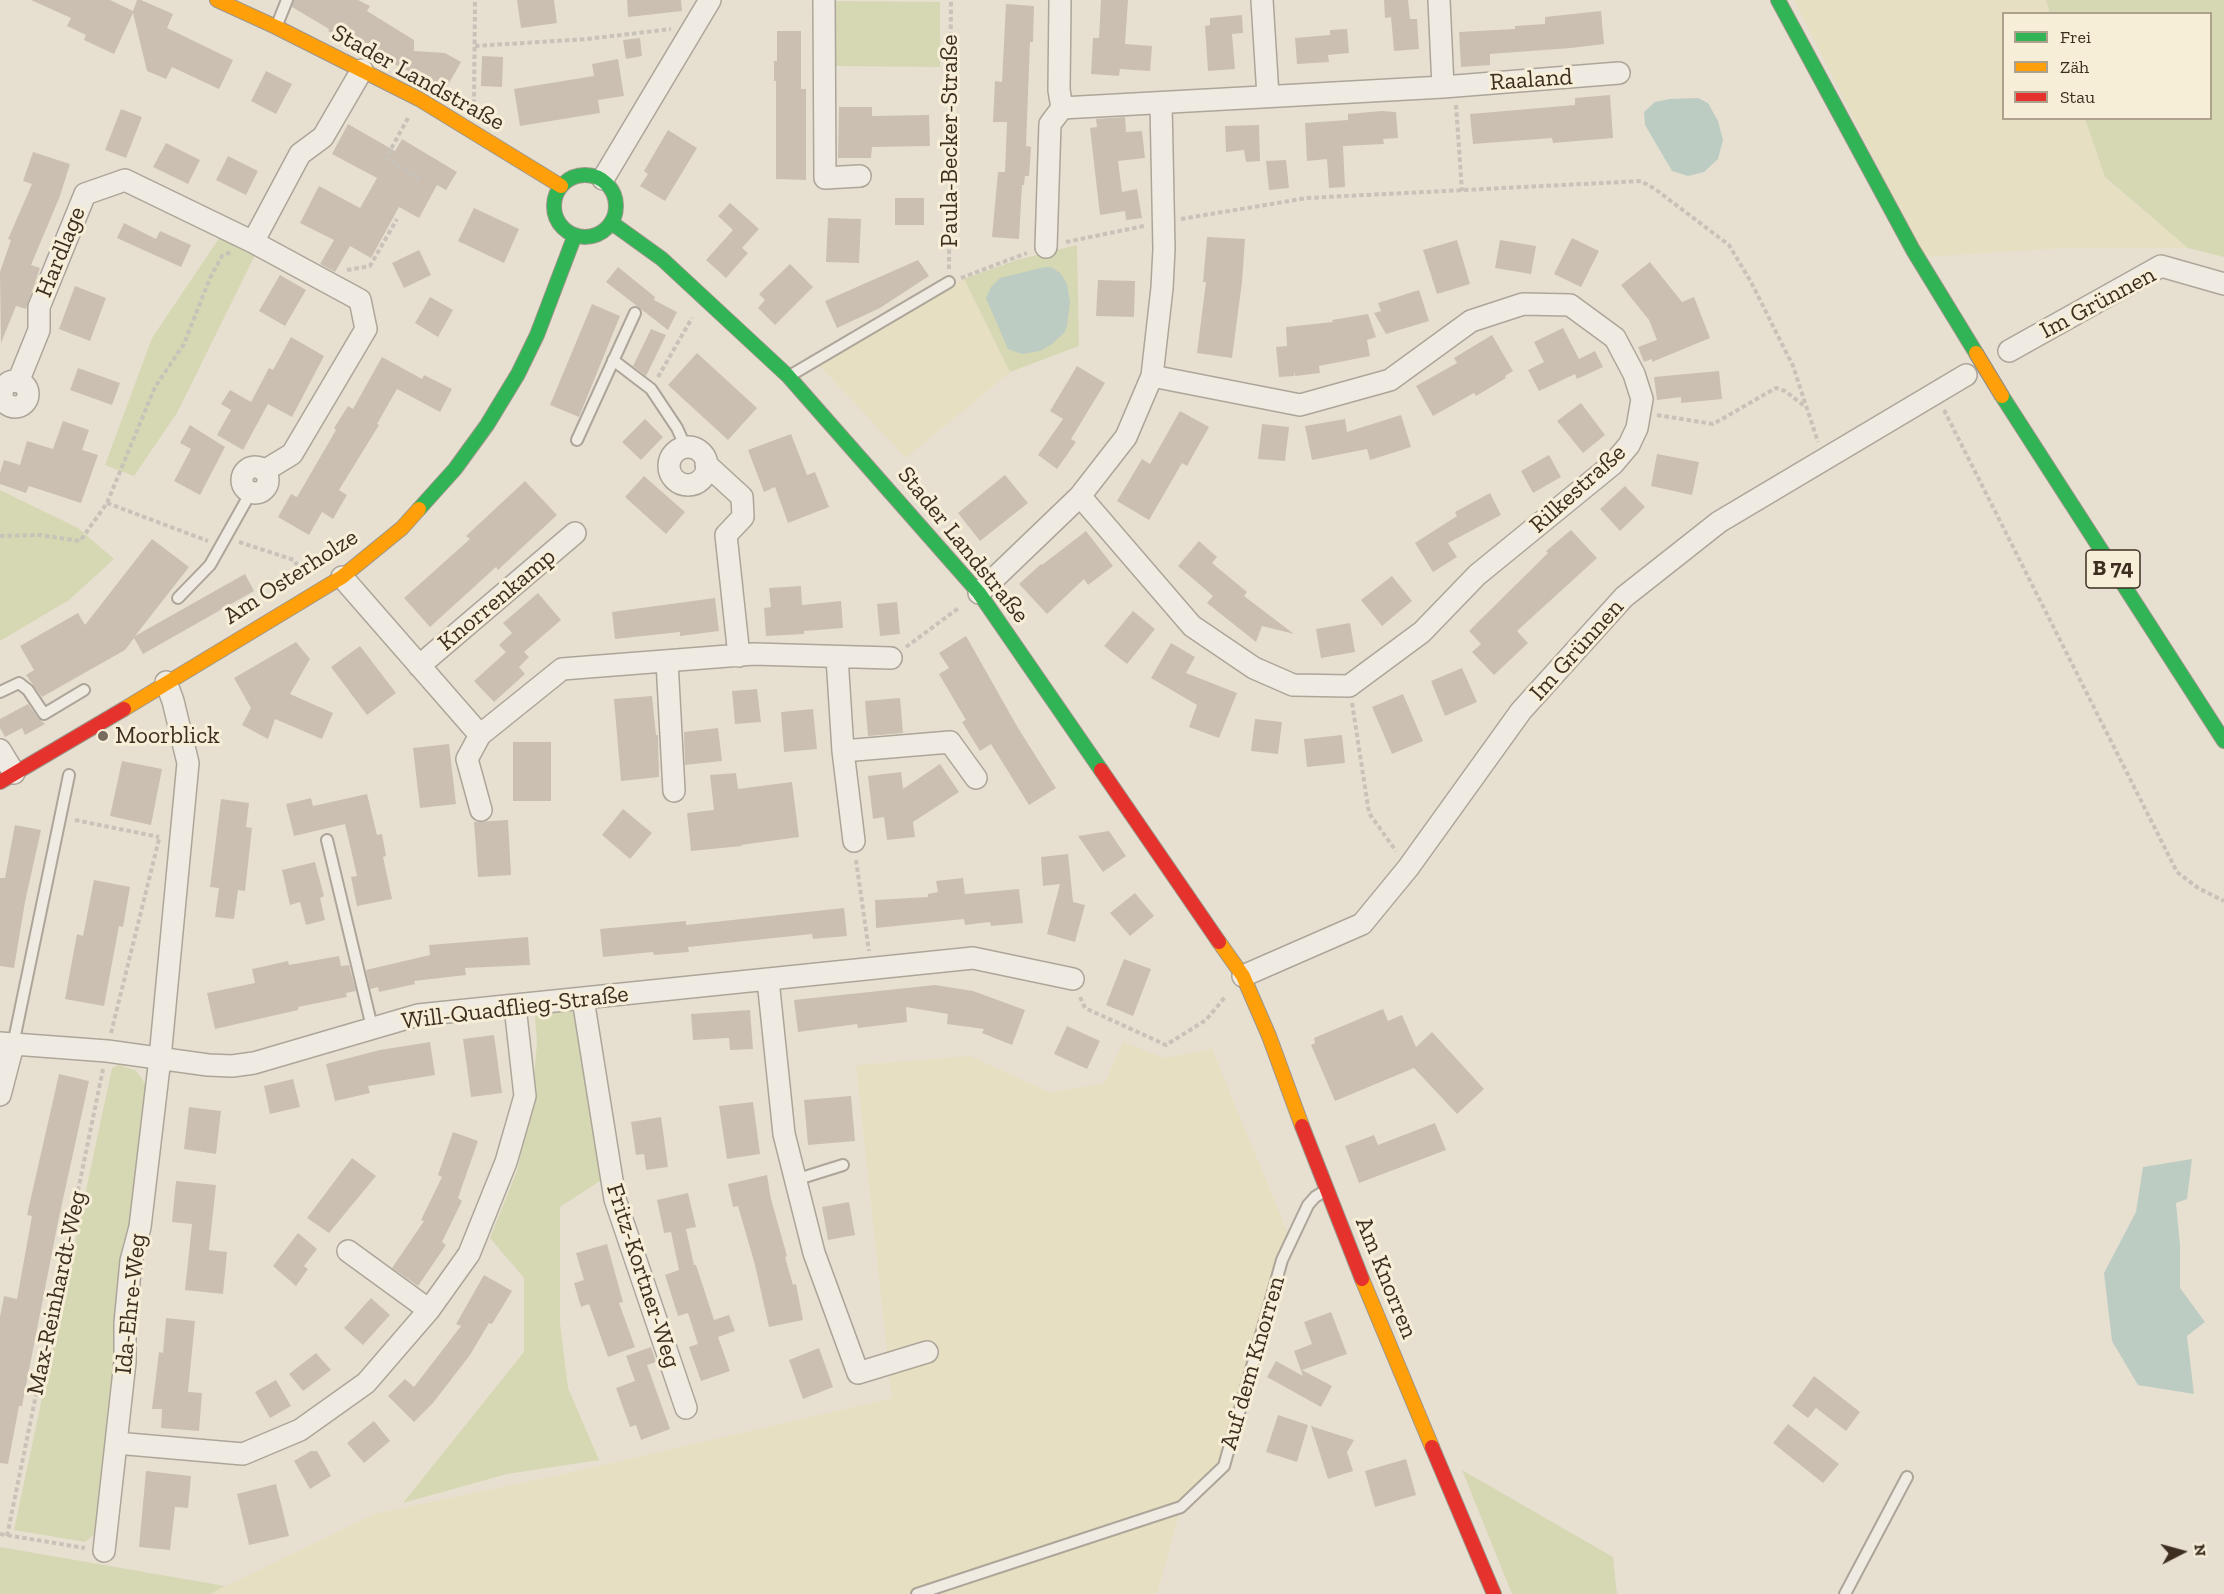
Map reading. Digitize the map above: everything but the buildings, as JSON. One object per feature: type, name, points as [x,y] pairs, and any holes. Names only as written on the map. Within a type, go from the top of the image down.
[{"type":"street","name":"Stader Landstraße","points":[[217,0],[276,27],[418,99],[561,186]]},
{"type":"street","points":[[603,179],[710,0]]},
{"type":"street","points":[[824,0],[825,178],[860,176]]},
{"type":"street","points":[[1046,247],[1050,124],[1062,108],[1059,90],[1060,0]]},
{"type":"street","points":[[1262,0],[1268,96]]},
{"type":"street","points":[[1439,0],[1449,87]]},
{"type":"street","name":"B 74","points":[[1778,0],[1913,250],[2002,396],[2224,741]]},
{"type":"street","points":[[253,242],[300,154],[323,137],[362,70]]},
{"type":"street","name":"Raaland","points":[[1062,108],[1449,87],[1619,73]]},
{"type":"street","points":[[979,593],[1080,496],[1126,436],[1152,376],[1162,288],[1164,222],[1161,103]]},
{"type":"street","points":[[581,174],[603,179],[612,188],[616,199],[616,211],[612,223],[598,234],[589,237],[575,235],[560,225],[554,205],[561,186],[570,178],[581,174]]},
{"type":"street","name":"Hardlage","points":[[2,402],[14,407],[26,401],[26,388],[18,382],[39,330],[39,307],[85,194],[125,180],[253,242],[360,300],[366,329],[292,454],[264,471],[267,480],[265,486],[261,491],[251,492]]},
{"type":"street","name":"Stader Landstraße","points":[[612,223],[662,259],[788,376],[979,593],[1243,976]]},
{"type":"street","name":"Am Osterholze","points":[[7,777],[108,719],[342,577],[402,528],[455,469],[487,425],[518,374],[537,335],[575,235]]},
{"type":"street","name":"Im Grünnen","points":[[2009,351],[2161,266],[2224,284]]},
{"type":"street","name":"Rilkestraße","points":[[1152,376],[1300,405],[1390,380],[1471,321],[1523,304],[1570,305],[1615,338],[1634,374],[1642,399],[1637,428],[1629,445],[1613,465],[1477,575],[1422,632],[1349,686]]},
{"type":"street","name":"Im Grünnen","points":[[1243,976],[1362,924],[1408,868],[1521,711],[1624,597],[1719,522],[1966,375]]},
{"type":"street","points":[[706,464],[703,477],[694,484],[688,485],[676,481],[669,464],[675,453],[692,448],[702,454],[706,464],[742,497],[743,518],[726,535],[739,656]]},
{"type":"street","points":[[1080,496],[1192,626],[1254,668],[1293,685],[1349,686]]},
{"type":"street","name":"Knorrenkamp","points":[[419,666],[575,533]]},
{"type":"street","name":"Knorrenkamp","points":[[342,577],[480,735]]},
{"type":"street","points":[[481,810],[467,759],[480,735],[562,669],[739,656],[891,658]]},
{"type":"street","points":[[837,657],[843,752],[854,841]]},
{"type":"street","points":[[667,661],[674,790]]},
{"type":"street","points":[[0,1095],[7,1044],[107,1051],[160,1058],[188,763],[166,682]]},
{"type":"street","points":[[843,752],[950,742],[976,778]]},
{"type":"street","points":[[0,750],[7,777]]},
{"type":"street","name":"Will-Quadflieg-Straße","points":[[160,1058],[232,1066],[254,1063],[418,1015],[973,958],[1073,980]]},
{"type":"street","name":"Am Knorren","points":[[1243,976],[1269,1036],[1326,1191],[1494,1594]]},
{"type":"street","points":[[768,980],[783,1134],[814,1253],[858,1373],[927,1352]]},
{"type":"street","name":"Fritz-Kortner-Weg","points":[[583,999],[615,1198],[686,1408]]},
{"type":"street","points":[[116,1443],[243,1454],[300,1430],[366,1383],[429,1310],[469,1254],[506,1162],[525,1096],[515,1006]]},
{"type":"street","name":"Ida-Ehre-Weg","points":[[104,1551],[125,1362],[124,1323],[131,1261],[140,1227],[160,1058]]},
{"type":"street","points":[[348,1251],[429,1310]]},
{"type":"lane","points":[[276,27],[287,0]]},
{"type":"lane","name":"Paula-Becker-Straße","points":[[788,376],[949,282]]},
{"type":"lane","points":[[577,440],[635,313]]},
{"type":"lane","points":[[613,360],[651,389],[677,428],[686,448]]},
{"type":"lane","name":"Hardlage","points":[[178,597],[210,565],[251,492]]},
{"type":"lane","points":[[0,692],[19,683],[28,690],[44,714],[84,690]]},
{"type":"lane","points":[[7,1044],[69,776]]},
{"type":"lane","points":[[327,840],[372,1027]]},
{"type":"lane","points":[[795,1180],[843,1165]]},
{"type":"lane","name":"Auf dem Knorren","points":[[917,1594],[1180,1507],[1224,1466],[1282,1260],[1308,1205],[1315,1197],[1326,1191]]},
{"type":"lane","points":[[1845,1594],[1907,1477]]},
{"type":"path","points":[[474,132],[475,0]]},
{"type":"path","name":"Paula-Becker-Straße","points":[[951,0],[949,282],[1046,247],[1164,222],[1307,198],[1641,181],[1729,245],[1751,282],[1793,366],[1824,461]]},
{"type":"path","points":[[475,46],[586,39],[693,27]]},
{"type":"path","points":[[1449,87],[1462,191]]},
{"type":"path","points":[[417,180],[418,177],[386,158],[418,99]]},
{"type":"path","points":[[336,286],[346,270],[370,266],[397,219]]},
{"type":"path","points":[[0,536],[40,535],[80,541],[108,503],[155,387],[184,344],[222,256],[253,242]]},
{"type":"path","points":[[651,389],[704,296]]},
{"type":"path","points":[[1640,413],[1713,424],[1776,388],[1785,390],[1807,409]]},
{"type":"path","points":[[1936,393],[2177,872],[2198,888],[2224,901]]},
{"type":"path","points":[[108,503],[222,542],[294,560],[304,576],[310,572]]},
{"type":"path","points":[[891,658],[979,593]]},
{"type":"path","points":[[1349,686],[1369,813],[1408,868]]},
{"type":"path","points":[[61,817],[159,837]]},
{"type":"path","name":"Max-Reinhardt-Weg","points":[[7,1536],[107,1051],[162,826]]},
{"type":"path","points":[[854,841],[871,969]]},
{"type":"path","points":[[1073,980],[1085,1008],[1166,1045],[1206,1020]]},
{"type":"path","points":[[0,1534],[104,1551]]},
{"type":"shaded area","points":[[1794,0],[2046,0],[2050,12],[2002,12],[2002,120],[2085,120],[2105,178],[2188,248],[2066,248],[1923,257]]},
{"type":"shaded area","points":[[1698,98],[1708,103],[1718,121],[1723,140],[1718,159],[1704,172],[1688,176],[1672,171],[1645,125],[1644,112],[1655,102]]},
{"type":"shaded area","points":[[1045,267],[1053,268],[1061,274],[1067,284],[1070,302],[1067,326],[1064,333],[1052,344],[1040,351],[1022,354],[1008,349],[986,298],[991,287],[1000,278]]},
{"type":"shaded area","points":[[964,279],[1010,372],[906,458],[820,366]]},
{"type":"shaded area","points":[[1123,1042],[1165,1058],[1212,1049],[1292,1243],[1224,1466],[1181,1507],[1157,1594],[210,1594],[374,1514],[573,1472],[892,1398],[856,1065],[970,1056],[1049,1092],[1104,1084]]},
{"type":"shaded area","points":[[2192,1159],[2187,1199],[2176,1203],[2180,1246],[2180,1288],[2205,1322],[2187,1336],[2194,1394],[2138,1385],[2112,1341],[2104,1273],[2136,1212],[2143,1167]]},
{"type":"green space","points":[[2046,0],[2224,0],[2224,257],[2188,248],[2105,177],[2085,120],[2212,120],[2212,12],[2050,12]]},
{"type":"green space","points":[[830,1],[940,2],[940,67],[829,66]]},
{"type":"green space","points":[[222,234],[256,253],[177,413],[134,476],[105,465],[152,338]]},
{"type":"green space","points":[[1077,245],[1079,346],[1010,372],[964,279],[1017,260]]},
{"type":"green space","points":[[0,490],[78,528],[114,559],[69,600],[0,641]]},
{"type":"green space","points":[[571,1010],[583,1030],[603,1179],[560,1207],[560,1323],[568,1388],[599,1460],[507,1474],[403,1503],[524,1352],[524,1278],[490,1238],[517,1171],[532,1104],[537,1042],[535,1017],[541,1012]]},
{"type":"green space","points":[[119,1065],[135,1070],[145,1084],[146,1096],[131,1229],[125,1238],[113,1349],[118,1358],[99,1531],[85,1542],[14,1530],[112,1068]]},
{"type":"green space","points":[[1462,1470],[1613,1557],[1617,1594],[1512,1594]]},
{"type":"green space","points":[[0,1547],[225,1586],[210,1594],[0,1594]]},
{"type":"traffic: fast","points":[[1778,0],[1913,250],[1976,353]]},
{"type":"traffic: fast","points":[[579,175],[591,175],[607,184],[614,194],[616,206],[614,218],[607,228],[591,237],[579,237],[568,232],[559,223],[554,212],[554,200],[559,189],[568,180],[579,175]]},
{"type":"traffic: fast","points":[[612,223],[662,259],[788,376],[979,593],[1101,770]]},
{"type":"traffic: fast","points":[[419,509],[455,469],[487,425],[518,374],[537,335],[575,235]]},
{"type":"traffic: fast","points":[[2002,396],[2224,741]]},
{"type":"traffic: slow","points":[[217,0],[419,99],[561,186]]},
{"type":"traffic: slow","points":[[1976,353],[2002,396]]},
{"type":"traffic: slow","points":[[124,709],[342,577],[402,528],[419,509]]},
{"type":"traffic: slow","points":[[1219,942],[1243,976],[1269,1036],[1302,1126]]},
{"type":"traffic: slow","points":[[1362,1279],[1432,1447]]},
{"type":"traffic: jam","points":[[0,782],[124,709]]},
{"type":"traffic: jam","points":[[1101,770],[1219,942]]},
{"type":"traffic: jam","points":[[1302,1126],[1362,1279]]},
{"type":"traffic: jam","points":[[1432,1447],[1494,1594]]},
{"type":"place","name":"Moorblick","points":[[103,736]]}]
